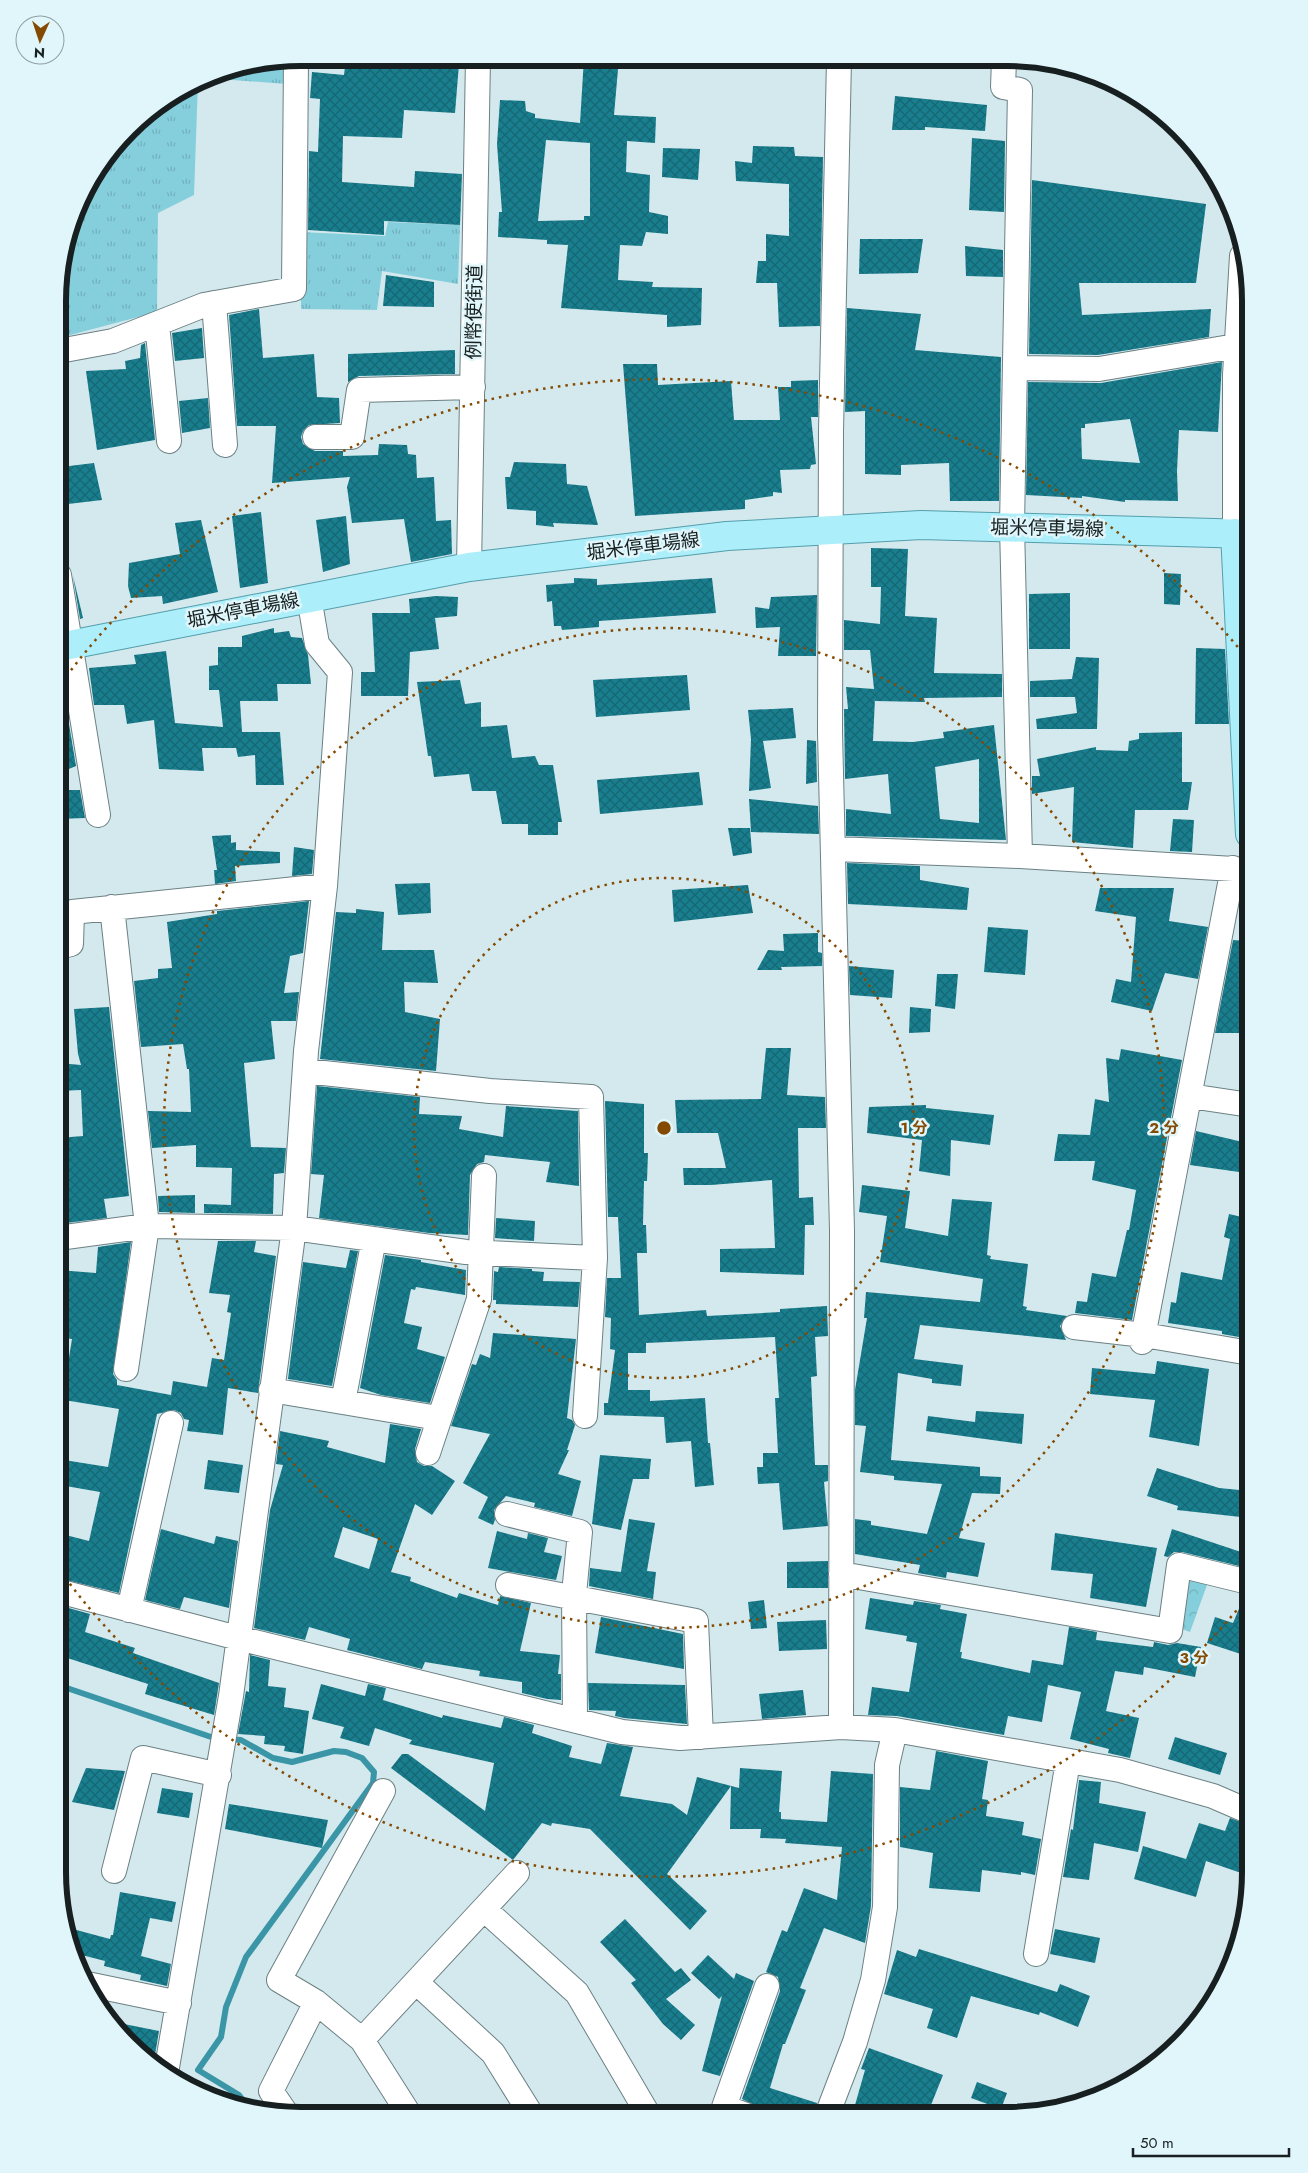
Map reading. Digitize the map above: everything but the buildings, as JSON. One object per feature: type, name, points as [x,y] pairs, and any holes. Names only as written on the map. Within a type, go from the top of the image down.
[{"type":"main road","name":"堀米停車場線","points":[[66,646],[309,596],[469,567],[727,536],[831,528],[921,525],[1012,526],[1242,534]]},
{"type":"street","points":[[66,350],[113,341],[214,303],[294,289],[296,66]]},
{"type":"street","name":"例幣使街道","points":[[469,567],[478,66]]},
{"type":"street","points":[[839,66],[831,431],[830,732],[842,1231],[841,1727]]},
{"type":"street","points":[[1004,66],[1003,87],[1020,90],[1012,526],[1020,856]]},
{"type":"street","points":[[1240,278],[1236,346],[1242,371]]},
{"type":"street","points":[[214,303],[225,445]]},
{"type":"street","points":[[156,324],[169,441]]},
{"type":"street","points":[[1015,368],[1099,369],[1236,346]]},
{"type":"street","points":[[315,437],[352,437],[359,390],[473,387]]},
{"type":"street","points":[[168,2065],[219,1775],[294,1228],[305,1071],[325,886],[340,672],[317,644],[309,596]]},
{"type":"street","points":[[66,656],[98,815]]},
{"type":"street","points":[[834,849],[1020,856],[1242,869],[1190,1096],[1143,1339]]},
{"type":"street","points":[[66,945],[71,944],[72,912],[325,886]]},
{"type":"street","points":[[112,907],[147,1226],[126,1369]]},
{"type":"street","points":[[305,1071],[490,1091],[591,1097],[595,1258],[585,1416]]},
{"type":"street","points":[[1190,1096],[1242,1104]]},
{"type":"street","points":[[428,1452],[479,1299],[484,1176]]},
{"type":"street","points":[[66,1237],[147,1226],[294,1228],[481,1252],[595,1258]]},
{"type":"street","points":[[343,1402],[374,1239]]},
{"type":"street","points":[[1074,1327],[1143,1339],[1242,1352]]},
{"type":"street","points":[[271,1390],[438,1418]]},
{"type":"street","points":[[129,1610],[170,1423]]},
{"type":"street","points":[[507,1514],[580,1532],[574,1598],[575,1720]]},
{"type":"street","points":[[841,1574],[1170,1631],[1179,1565],[1240,1580]]},
{"type":"street","points":[[508,1585],[696,1621],[701,1737]]},
{"type":"street","points":[[66,1593],[238,1638],[622,1732],[680,1738],[841,1727],[895,1730],[1120,1770],[1213,1796],[1242,1809]]},
{"type":"street","points":[[835,2107],[873,1980],[885,1907],[888,1765],[895,1730]]},
{"type":"street","points":[[114,1871],[143,1758],[219,1775]]},
{"type":"street","points":[[1036,1954],[1068,1761]]},
{"type":"street","points":[[383,1791],[280,1980],[316,2002],[362,2040],[405,2107]]},
{"type":"street","points":[[362,2040],[517,1873]]},
{"type":"street","points":[[484,1909],[577,1993],[644,2107]]},
{"type":"street","points":[[416,1982],[493,2053],[527,2107]]},
{"type":"street","points":[[96,1986],[179,2003]]},
{"type":"street","points":[[724,2107],[767,1986]]},
{"type":"street","points":[[280,2106],[271,2092],[316,2002]]},
{"type":"green space","points":[[288,67],[287,84],[225,79],[255,71]]},
{"type":"green space","points":[[198,90],[194,195],[158,213],[157,312],[66,336],[68,271],[74,241],[84,211],[90,197],[115,158],[135,135],[158,115]]},
{"type":"green space","points":[[388,222],[460,225],[458,284],[382,271],[377,310],[301,309],[301,232],[385,236]]},
{"type":"green space","points":[[1184,1577],[1207,1585],[1190,1632],[1163,1622]]},
{"type":"waterway","points":[[66,1688],[214,1738],[241,1740],[273,1758],[292,1762],[334,1751],[346,1752],[362,1758],[374,1772],[373,1783],[246,1957],[226,2007],[221,2037],[198,2070],[239,2095],[242,2099]]}]
